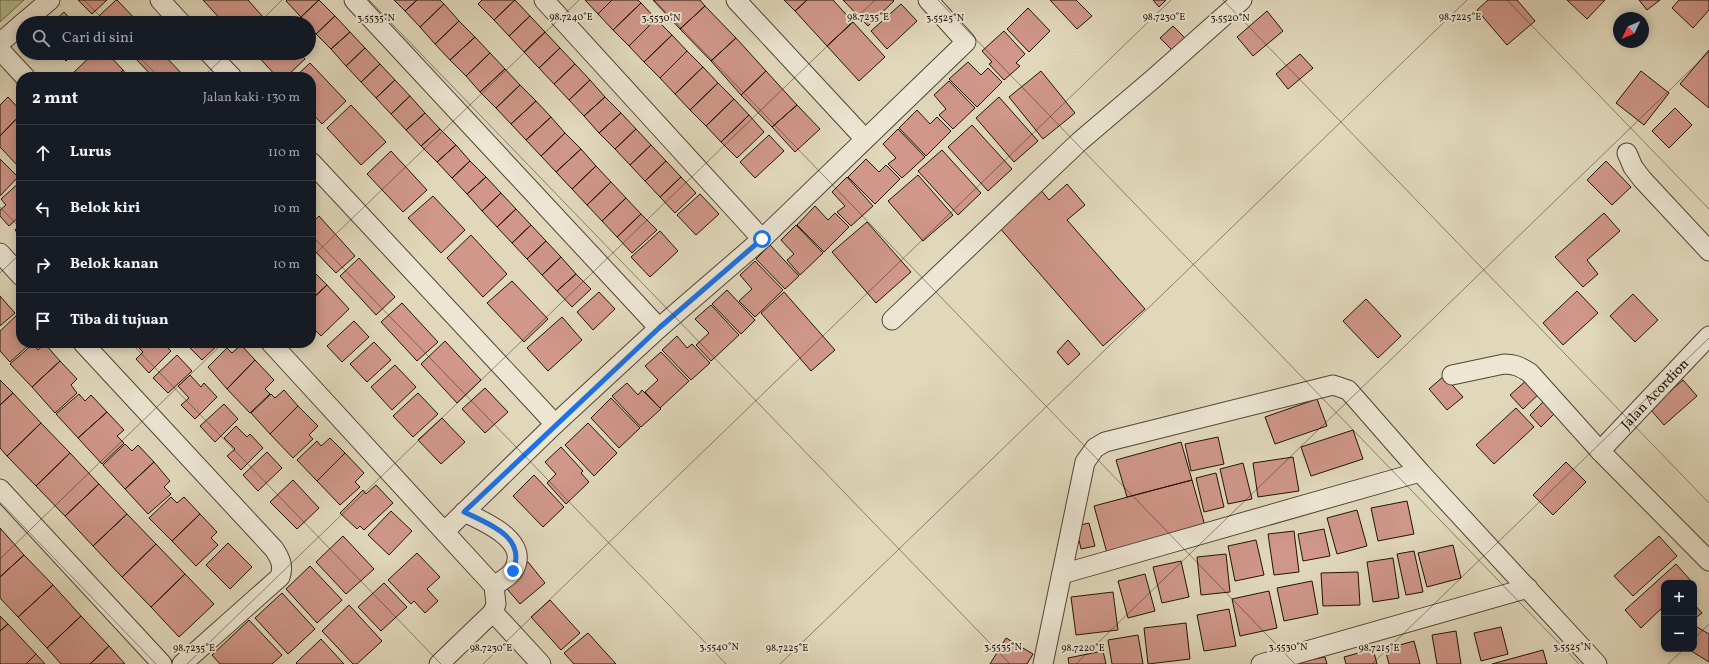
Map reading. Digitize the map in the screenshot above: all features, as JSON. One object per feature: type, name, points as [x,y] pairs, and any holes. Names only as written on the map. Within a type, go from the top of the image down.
[{"type":"street","points":[[31,16],[50,0]]},
{"type":"street","points":[[160,0],[175,16]]},
{"type":"street","points":[[354,0],[659,328]]},
{"type":"street","points":[[544,0],[762,239]]},
{"type":"street","points":[[736,0],[865,139]]},
{"type":"street","points":[[445,531],[555,424],[659,328],[762,239],[966,42],[928,0]]},
{"type":"street","points":[[892,320],[1079,142],[1242,0]]},
{"type":"street","points":[[0,45],[1,42],[16,29]]},
{"type":"street","points":[[0,50],[20,72]]},
{"type":"street","points":[[216,60],[227,72]]},
{"type":"street","points":[[1627,153],[1633,167],[1642,179],[1709,251]]},
{"type":"street","points":[[316,167],[555,424]]},
{"type":"street","points":[[0,253],[16,271]]},
{"type":"street","name":"Jalan Acordion","points":[[1600,451],[1709,336]]},
{"type":"street","points":[[88,348],[280,557],[282,571],[280,577],[182,664]]},
{"type":"street","points":[[276,348],[494,586],[496,604],[493,612],[439,664]]},
{"type":"street","points":[[1452,374],[1504,364],[1521,367],[1530,374],[1600,451],[1709,560]]},
{"type":"street","points":[[1042,664],[1085,462],[1095,448],[1104,442],[1333,385],[1348,390],[1420,472],[1597,664]]},
{"type":"street","points":[[1062,574],[1420,472]]},
{"type":"street","points":[[0,489],[162,664]]},
{"type":"street","points":[[464,512],[499,529],[515,550],[517,561],[513,571],[494,586]]},
{"type":"street","points":[[1261,664],[1528,588]]},
{"type":"street","points":[[493,612],[541,664]]},
{"type":"green space","points":[[0,0],[24,0],[0,22]]},
{"type":"building","points":[[78,0],[107,0],[92,14]]},
{"type":"building","points":[[117,0],[132,16],[99,16]]},
{"type":"building","points":[[203,0],[248,0],[262,16],[218,16]]},
{"type":"building","points":[[319,0],[302,16],[300,16],[286,1]]},
{"type":"building","points":[[319,0],[335,16],[316,34],[316,16],[302,16]]},
{"type":"building","points":[[394,0],[417,0],[405,11]]},
{"type":"building","points":[[417,0],[440,0],[444,4],[420,27],[405,11]]},
{"type":"building","points":[[482,0],[515,0],[494,20],[478,4]]},
{"type":"building","points":[[515,0],[530,16],[509,36],[494,20]]},
{"type":"building","points":[[585,0],[612,0],[598,14]]},
{"type":"building","points":[[612,0],[638,0],[641,3],[613,30],[598,14]]},
{"type":"building","points":[[653,0],[700,0],[705,6],[680,29]]},
{"type":"building","points":[[784,0],[807,0],[795,11]]},
{"type":"building","points":[[807,0],[833,0],[853,22],[827,46],[795,11]]},
{"type":"building","points":[[843,0],[893,0],[894,1],[868,26]]},
{"type":"building","points":[[1050,0],[1076,0],[1092,16],[1077,29]]},
{"type":"building","points":[[1153,0],[1166,0],[1159,7]]},
{"type":"building","points":[[1488,0],[1517,0],[1535,21],[1507,45],[1477,10]]},
{"type":"building","points":[[1567,0],[1605,0],[1587,19]]},
{"type":"building","points":[[1639,0],[1660,0],[1647,10]]},
{"type":"building","points":[[1679,0],[1709,0],[1709,10],[1693,28],[1672,8]]},
{"type":"building","points":[[641,3],[656,19],[629,46],[613,30]]},
{"type":"building","points":[[444,4],[459,21],[435,44],[420,27]]},
{"type":"building","points":[[901,4],[917,21],[887,49],[871,31]]},
{"type":"building","points":[[705,6],[736,38],[711,61],[680,29]]},
{"type":"building","points":[[1028,8],[1050,31],[1029,52],[1007,29]]},
{"type":"building","points":[[1267,11],[1283,31],[1253,56],[1237,37]]},
{"type":"building","points":[[64,12],[68,16],[60,16]]},
{"type":"building","points":[[335,16],[350,32],[331,49],[316,34]]},
{"type":"building","points":[[530,16],[545,32],[524,52],[509,36]]},
{"type":"building","points":[[656,19],[672,35],[644,62],[629,46]]},
{"type":"building","points":[[459,21],[475,37],[450,60],[435,44]]},
{"type":"building","points":[[853,22],[885,57],[859,81],[827,46]]},
{"type":"building","points":[[1173,26],[1188,41],[1175,53],[1160,38]]},
{"type":"building","points":[[1004,31],[1025,54],[1016,63],[1020,66],[1004,80],[989,64],[992,62],[982,51]]},
{"type":"building","points":[[350,32],[365,48],[346,66],[331,49]]},
{"type":"building","points":[[545,32],[560,48],[539,68],[524,52]]},
{"type":"building","points":[[672,35],[687,51],[660,78],[644,62]]},
{"type":"building","points":[[475,37],[490,53],[466,76],[450,60]]},
{"type":"building","points":[[736,38],[766,71],[741,95],[711,61]]},
{"type":"building","points":[[365,48],[380,64],[361,82],[346,66]]},
{"type":"building","points":[[560,48],[575,64],[554,84],[539,68]]},
{"type":"building","points":[[1709,50],[1709,108],[1680,84]]},
{"type":"building","points":[[687,51],[703,67],[675,94],[660,78]]},
{"type":"building","points":[[490,53],[505,69],[480,92],[466,76]]},
{"type":"building","points":[[1300,54],[1313,68],[1288,89],[1276,74]]},
{"type":"building","points":[[87,60],[114,60],[123,70],[121,72],[74,72]]},
{"type":"building","points":[[137,60],[169,60],[180,72],[148,72]]},
{"type":"building","points":[[261,60],[304,60],[291,72],[272,72]]},
{"type":"building","points":[[968,62],[981,75],[988,68],[1002,82],[977,107],[949,79]]},
{"type":"building","points":[[310,63],[346,101],[322,124],[316,117],[316,72],[300,72]]},
{"type":"building","points":[[380,64],[395,80],[376,98],[361,82]]},
{"type":"building","points":[[575,64],[590,80],[569,100],[554,84]]},
{"type":"building","points":[[703,67],[718,83],[690,110],[675,94]]},
{"type":"building","points":[[505,69],[520,85],[496,108],[480,92]]},
{"type":"building","points":[[766,71],[797,105],[772,127],[741,95]]},
{"type":"building","points":[[1041,71],[1075,113],[1043,139],[1009,97]]},
{"type":"building","points":[[1641,71],[1669,93],[1644,125],[1616,103]]},
{"type":"building","points":[[395,80],[410,96],[391,114],[376,98]]},
{"type":"building","points":[[590,80],[605,97],[584,116],[569,100]]},
{"type":"building","points":[[949,81],[975,108],[953,129],[939,115],[946,109],[934,95]]},
{"type":"building","points":[[718,83],[734,99],[706,126],[690,110]]},
{"type":"building","points":[[520,85],[536,101],[511,124],[496,108]]},
{"type":"building","points":[[410,96],[425,113],[406,130],[391,114]]},
{"type":"building","points":[[8,97],[16,106],[16,119],[0,136],[0,105]]},
{"type":"building","points":[[605,97],[621,113],[599,133],[584,116]]},
{"type":"building","points":[[999,97],[1038,141],[1014,162],[976,118]]},
{"type":"building","points":[[734,99],[749,115],[721,142],[706,126]]},
{"type":"building","points":[[536,101],[551,117],[526,140],[511,124]]},
{"type":"building","points":[[351,105],[386,142],[361,165],[327,128]]},
{"type":"building","points":[[797,105],[820,129],[795,152],[772,127]]},
{"type":"building","points":[[1675,108],[1692,125],[1669,148],[1652,131]]},
{"type":"building","points":[[917,110],[930,124],[937,117],[951,131],[926,156],[899,128]]},
{"type":"building","points":[[425,113],[440,129],[421,146],[406,130]]},
{"type":"building","points":[[621,113],[636,129],[615,149],[599,133]]},
{"type":"building","points":[[749,115],[764,132],[737,158],[721,142]]},
{"type":"building","points":[[551,117],[565,133],[541,156],[526,140]]},
{"type":"building","points":[[16,119],[16,164],[0,147],[0,136]]},
{"type":"building","points":[[972,125],[1012,169],[988,191],[948,147]]},
{"type":"building","points":[[440,129],[456,145],[437,162],[421,146]]},
{"type":"building","points":[[636,129],[651,145],[630,165],[615,149]]},
{"type":"building","points":[[898,129],[925,157],[902,178],[888,164],[896,158],[883,144]]},
{"type":"building","points":[[565,133],[581,149],[556,172],[541,156]]},
{"type":"building","points":[[769,135],[784,151],[755,178],[740,162]]},
{"type":"building","points":[[456,145],[470,161],[452,178],[437,162]]},
{"type":"building","points":[[651,145],[666,161],[645,181],[630,165]]},
{"type":"building","points":[[581,149],[596,166],[572,189],[556,172]]},
{"type":"building","points":[[942,150],[981,193],[958,215],[918,171]]},
{"type":"building","points":[[391,151],[427,190],[403,212],[367,174]]},
{"type":"building","points":[[0,159],[16,175],[16,179],[0,196]]},
{"type":"building","points":[[866,159],[879,172],[886,165],[900,179],[875,204],[848,177]]},
{"type":"building","points":[[470,161],[486,177],[467,194],[452,178]]},
{"type":"building","points":[[666,161],[681,177],[660,197],[645,181]]},
{"type":"building","points":[[1606,161],[1631,187],[1612,205],[1587,180]]},
{"type":"building","points":[[596,166],[611,182],[587,205],[572,189]]},
{"type":"building","points":[[918,175],[953,215],[923,241],[888,201]]},
{"type":"building","points":[[486,177],[501,193],[482,211],[467,194]]},
{"type":"building","points":[[681,177],[696,193],[675,213],[660,197]]},
{"type":"building","points":[[847,177],[873,206],[851,226],[837,212],[845,206],[832,192]]},
{"type":"building","points":[[611,182],[626,198],[602,221],[587,205]]},
{"type":"building","points":[[1067,184],[1085,205],[1067,220],[1145,309],[1103,346],[998,226],[1040,189],[1049,200]]},
{"type":"building","points":[[16,186],[16,220],[9,226],[0,216],[0,210],[6,205],[1,199]]},
{"type":"building","points":[[501,193],[516,209],[497,227],[482,211]]},
{"type":"building","points":[[700,194],[719,214],[696,235],[677,215]]},
{"type":"building","points":[[433,196],[465,230],[441,253],[408,218]]},
{"type":"building","points":[[626,198],[641,214],[617,237],[602,221]]},
{"type":"building","points":[[815,206],[828,220],[835,213],[849,227],[824,252],[797,225]]},
{"type":"building","points":[[516,209],[531,225],[512,243],[497,227]]},
{"type":"building","points":[[1604,213],[1620,231],[1587,260],[1598,274],[1583,287],[1555,257]]},
{"type":"building","points":[[641,214],[657,230],[632,253],[617,237]]},
{"type":"building","points":[[319,216],[355,256],[336,273],[316,252],[316,219]]},
{"type":"building","points":[[867,222],[911,272],[876,303],[832,252]]},
{"type":"building","points":[[531,225],[546,241],[527,259],[512,243]]},
{"type":"building","points":[[796,225],[823,253],[800,275],[787,260],[794,254],[781,240]]},
{"type":"building","points":[[660,231],[678,251],[650,277],[631,257]]},
{"type":"building","points":[[471,235],[507,274],[483,297],[447,258]]},
{"type":"building","points":[[546,241],[561,257],[542,275],[527,259]]},
{"type":"building","points":[[770,245],[799,276],[785,289],[756,259]]},
{"type":"building","points":[[561,257],[576,274],[557,291],[542,275]]},
{"type":"building","points":[[359,258],[395,297],[376,315],[340,276]]},
{"type":"building","points":[[755,261],[783,290],[755,317],[739,301],[752,289],[740,275]]},
{"type":"building","points":[[316,274],[327,285],[316,295]]},
{"type":"building","points":[[576,274],[591,289],[572,307],[557,291]]},
{"type":"building","points":[[512,281],[548,319],[524,342],[487,303]]},
{"type":"building","points":[[327,285],[349,309],[321,336],[316,331],[316,295]]},
{"type":"building","points":[[727,290],[755,320],[741,334],[712,304]]},
{"type":"building","points":[[1577,291],[1598,313],[1563,345],[1543,323]]},
{"type":"building","points":[[599,292],[615,309],[593,330],[577,312]]},
{"type":"building","points":[[784,292],[835,350],[811,371],[761,313]]},
{"type":"building","points":[[1633,294],[1658,320],[1635,342],[1610,316]]},
{"type":"building","points":[[0,296],[15,313],[0,326]]},
{"type":"building","points":[[1366,299],[1401,336],[1378,358],[1343,321]]},
{"type":"building","points":[[402,303],[438,342],[417,361],[381,322]]},
{"type":"building","points":[[711,305],[739,335],[711,361],[696,345],[709,333],[695,319]]},
{"type":"building","points":[[16,316],[16,348],[25,348],[10,362],[0,351],[0,331]]},
{"type":"building","points":[[562,317],[582,340],[548,371],[527,348]]},
{"type":"building","points":[[354,321],[369,337],[342,362],[327,346]]},
{"type":"building","points":[[677,336],[687,348],[692,344],[710,363],[691,380],[662,350]]},
{"type":"building","points":[[1068,340],[1080,354],[1068,365],[1057,352]]},
{"type":"building","points":[[445,341],[481,380],[457,403],[421,364]]},
{"type":"building","points":[[374,342],[391,360],[367,382],[350,364]]},
{"type":"building","points":[[28,348],[36,348],[38,350],[40,348],[49,348],[60,361],[32,387],[10,364]]},
{"type":"building","points":[[139,348],[168,348],[171,351],[149,373],[136,359],[143,352]]},
{"type":"building","points":[[190,348],[215,348],[202,360]]},
{"type":"building","points":[[227,348],[232,353],[238,348],[244,348],[255,360],[227,389],[208,367]]},
{"type":"building","points":[[661,352],[689,381],[660,408],[645,392],[658,380],[645,366]]},
{"type":"building","points":[[177,355],[192,371],[168,393],[153,378]]},
{"type":"building","points":[[255,360],[274,380],[265,389],[270,394],[250,413],[227,389]]},
{"type":"building","points":[[60,361],[77,379],[71,385],[77,393],[55,413],[32,387]]},
{"type":"building","points":[[395,365],[416,387],[392,410],[371,387]]},
{"type":"building","points":[[190,375],[201,387],[204,383],[217,397],[195,419],[181,405],[189,398],[178,386]]},
{"type":"building","points":[[1444,376],[1463,397],[1447,410],[1429,389]]},
{"type":"building","points":[[1528,379],[1541,392],[1523,409],[1510,395]]},
{"type":"building","points":[[0,380],[13,393],[0,405]]},
{"type":"building","points":[[1683,380],[1697,396],[1664,425],[1650,409]]},
{"type":"building","points":[[627,383],[638,395],[642,390],[661,409],[641,427],[612,396]]},
{"type":"building","points":[[485,388],[508,412],[485,433],[462,409]]},
{"type":"building","points":[[284,390],[298,406],[270,434],[251,413],[271,394],[275,398]]},
{"type":"building","points":[[13,393],[41,423],[7,456],[0,448],[0,405]]},
{"type":"building","points":[[418,393],[438,414],[413,437],[393,416]]},
{"type":"building","points":[[79,394],[85,401],[91,395],[107,412],[78,438],[56,414]]},
{"type":"building","points":[[611,398],[640,428],[619,448],[591,418]]},
{"type":"building","points":[[1547,398],[1558,410],[1541,427],[1530,415]]},
{"type":"building","points":[[1317,399],[1327,426],[1275,444],[1265,417]]},
{"type":"building","points":[[224,404],[238,419],[215,442],[200,426]]},
{"type":"building","points":[[298,406],[318,426],[309,435],[313,439],[293,458],[270,434]]},
{"type":"building","points":[[1516,408],[1534,427],[1494,464],[1476,445]]},
{"type":"building","points":[[107,412],[124,430],[117,436],[124,443],[102,464],[78,438]]},
{"type":"building","points":[[442,418],[465,442],[441,464],[418,440]]},
{"type":"building","points":[[41,423],[70,453],[36,486],[7,456]]},
{"type":"building","points":[[588,423],[617,453],[594,476],[565,445]]},
{"type":"building","points":[[236,426],[247,437],[250,434],[263,448],[241,470],[227,456],[235,449],[224,438]]},
{"type":"building","points":[[1353,430],[1363,459],[1311,476],[1301,447]]},
{"type":"building","points":[[1218,437],[1224,464],[1191,471],[1185,444]]},
{"type":"building","points":[[330,438],[345,453],[317,481],[297,460],[317,441],[321,446]]},
{"type":"building","points":[[1181,442],[1192,480],[1127,497],[1116,460]]},
{"type":"building","points":[[125,444],[132,451],[138,445],[154,462],[125,489],[103,465]]},
{"type":"building","points":[[561,447],[583,471],[581,473],[589,482],[566,504],[547,483],[556,474],[545,462]]},
{"type":"building","points":[[267,452],[282,468],[258,491],[243,475]]},
{"type":"building","points":[[70,453],[99,484],[65,516],[36,486]]},
{"type":"building","points":[[345,453],[364,473],[355,482],[360,487],[340,505],[317,481]]},
{"type":"building","points":[[1293,457],[1299,491],[1258,497],[1253,463]]},
{"type":"building","points":[[154,462],[170,481],[164,487],[171,494],[148,514],[125,489]]},
{"type":"building","points":[[1566,462],[1586,482],[1553,515],[1533,495]]},
{"type":"building","points":[[1243,463],[1252,499],[1228,504],[1220,469]]},
{"type":"building","points":[[1216,473],[1224,507],[1204,512],[1196,478]]},
{"type":"building","points":[[534,475],[564,507],[543,527],[513,496]]},
{"type":"building","points":[[293,480],[319,508],[297,529],[270,502]]},
{"type":"building","points":[[1192,480],[1205,526],[1107,553],[1094,506]]},
{"type":"building","points":[[99,484],[127,514],[93,546],[65,516]]},
{"type":"building","points":[[376,485],[393,503],[364,530],[360,526],[357,529],[340,513],[363,490],[366,494]]},
{"type":"building","points":[[171,497],[177,503],[184,497],[200,514],[172,541],[149,518]]},
{"type":"building","points":[[1407,501],[1414,534],[1378,541],[1371,508]]},
{"type":"building","points":[[1357,510],[1367,546],[1337,554],[1327,518]]},
{"type":"building","points":[[391,511],[412,531],[389,555],[368,535]]},
{"type":"building","points":[[127,514],[156,544],[122,577],[93,546]]},
{"type":"building","points":[[200,514],[217,532],[211,538],[218,545],[196,566],[172,541]]},
{"type":"building","points":[[1089,523],[1095,546],[1081,549],[1076,526]]},
{"type":"building","points":[[0,528],[24,555],[0,577]]},
{"type":"building","points":[[1324,529],[1330,556],[1303,561],[1298,534]]},
{"type":"building","points":[[1294,531],[1299,572],[1274,575],[1268,534]]},
{"type":"building","points":[[343,536],[374,569],[346,594],[316,562]]},
{"type":"building","points":[[1659,536],[1677,556],[1633,596],[1614,576]]},
{"type":"building","points":[[1256,540],[1264,575],[1235,581],[1228,546]]},
{"type":"building","points":[[228,543],[252,567],[230,589],[206,565]]},
{"type":"building","points":[[156,544],[185,574],[151,607],[122,577]]},
{"type":"building","points":[[1453,545],[1461,578],[1427,587],[1418,553]]},
{"type":"building","points":[[1414,551],[1423,592],[1406,595],[1397,554]]},
{"type":"building","points":[[417,553],[440,577],[427,589],[438,601],[425,613],[414,601],[411,604],[388,580]]},
{"type":"building","points":[[1226,554],[1230,592],[1201,595],[1197,557]]},
{"type":"building","points":[[24,555],[53,585],[18,617],[0,598],[0,577]]},
{"type":"building","points":[[1393,558],[1399,598],[1373,602],[1367,562]]},
{"type":"building","points":[[1181,561],[1189,597],[1162,603],[1153,567]]},
{"type":"building","points":[[528,562],[545,583],[520,604],[502,583]]},
{"type":"building","points":[[1676,564],[1690,580],[1661,580],[1661,609],[1641,628],[1625,610]]},
{"type":"building","points":[[310,566],[342,600],[317,623],[286,589]]},
{"type":"building","points":[[1358,572],[1360,605],[1323,606],[1321,573]]},
{"type":"building","points":[[185,574],[214,604],[179,637],[151,607]]},
{"type":"building","points":[[1145,574],[1155,611],[1128,618],[1118,581]]},
{"type":"building","points":[[1312,581],[1318,614],[1284,621],[1277,588]]},
{"type":"building","points":[[384,583],[407,607],[381,631],[358,607]]},
{"type":"building","points":[[53,585],[81,616],[47,648],[18,617]]},
{"type":"building","points":[[1269,591],[1277,628],[1240,636],[1232,599]]},
{"type":"building","points":[[1113,592],[1118,630],[1076,635],[1071,597]]},
{"type":"building","points":[[282,593],[315,629],[288,654],[255,618]]},
{"type":"building","points":[[550,600],[580,633],[561,650],[531,617]]},
{"type":"building","points":[[349,605],[382,641],[357,664],[353,664],[322,631]]},
{"type":"building","points":[[1697,607],[1702,613],[1697,617]]},
{"type":"building","points":[[1229,609],[1236,646],[1204,651],[1197,615]]},
{"type":"building","points":[[0,616],[8,624],[0,631]]},
{"type":"building","points":[[81,616],[109,646],[90,664],[61,664],[47,648]]},
{"type":"building","points":[[249,620],[282,655],[272,664],[220,664],[212,655]]},
{"type":"building","points":[[1186,623],[1190,659],[1148,664],[1144,628]]},
{"type":"building","points":[[8,624],[36,654],[26,664],[0,664],[0,631]]},
{"type":"building","points":[[1501,627],[1508,654],[1481,661],[1474,633]]},
{"type":"building","points":[[1697,627],[1709,634],[1709,662],[1693,652],[1697,652]]},
{"type":"building","points":[[1456,631],[1461,664],[1437,664],[1432,635]]},
{"type":"building","points":[[588,633],[616,664],[574,664],[564,653]]},
{"type":"building","points":[[1138,635],[1143,664],[1112,664],[1108,640]]},
{"type":"building","points":[[1006,638],[1033,654],[1027,664],[990,664]]},
{"type":"building","points":[[321,639],[344,664],[296,663]]},
{"type":"building","points":[[1414,641],[1420,664],[1389,664],[1385,649]]},
{"type":"building","points":[[109,646],[125,664],[90,664]]},
{"type":"building","points":[[1373,649],[1377,664],[1346,664],[1344,657]]},
{"type":"building","points":[[1543,650],[1547,664],[1492,664]]},
{"type":"building","points":[[1103,651],[1106,664],[1069,664],[1068,658]]},
{"type":"building","points":[[36,654],[45,664],[26,664]]},
{"type":"building","points":[[1325,657],[1327,664],[1301,664],[1300,662]]},
{"type":"route","points":[[513,571],[517,561],[515,550],[508,539],[499,529],[464,512],[555,424],[659,328],[762,239]]}]
